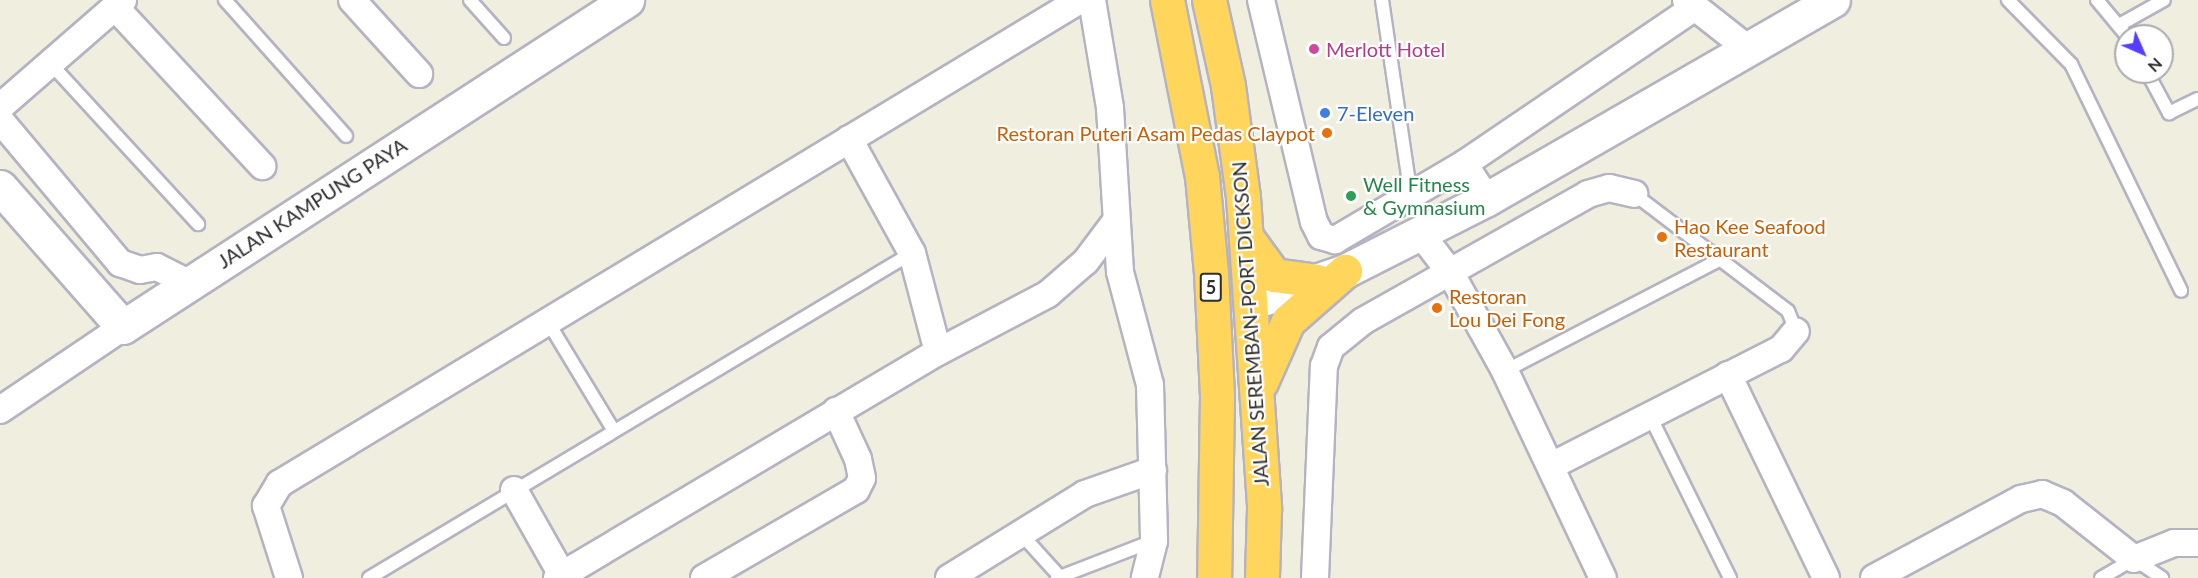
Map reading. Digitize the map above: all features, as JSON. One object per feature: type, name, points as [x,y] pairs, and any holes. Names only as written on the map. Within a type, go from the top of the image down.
[{"type":"highway","name":"JALAN SEREMBAN-PORT DICKSON","points":[[1167,0],[1202,176],[1211,273],[1214,563]]},
{"type":"highway","name":"JALAN SEREMBAN-PORT DICKSON","points":[[1209,0],[1228,86],[1246,237],[1258,391],[1262,578]]},
{"type":"highway","points":[[1246,237],[1274,275],[1331,276]]},
{"type":"highway","points":[[1258,391],[1288,321],[1331,276]]},
{"type":"highway","points":[[1214,563],[1228,520],[1232,333],[1239,313],[1251,303]]},
{"type":"street","points":[[352,0],[419,74]]},
{"type":"street","points":[[289,578],[266,506],[279,484],[1080,0]]},
{"type":"street","points":[[1092,0],[1110,108],[1120,272],[1150,385],[1154,541],[1145,578]]},
{"type":"street","points":[[1261,0],[1321,236],[1335,240],[1358,231],[1464,164],[1690,4],[1747,48]]},
{"type":"street","points":[[1251,303],[1331,276],[1487,199],[1833,0]]},
{"type":"street","points":[[0,107],[119,3],[262,166]]},
{"type":"street","name":"JALAN KAMPUNG PAYA","points":[[0,410],[613,4]]},
{"type":"street","points":[[0,120],[120,263],[140,270],[157,267],[189,283]]},
{"type":"street","points":[[849,139],[912,253],[938,352]]},
{"type":"street","points":[[1464,164],[1487,199]]},
{"type":"street","points":[[0,188],[123,327]]},
{"type":"street","points":[[1315,578],[1324,366],[1331,346],[1346,332],[1588,194],[1609,188],[1634,194]]},
{"type":"street","points":[[514,490],[560,577],[836,411],[938,352],[1048,294],[1086,261],[1116,221]]},
{"type":"street","points":[[1420,233],[1450,272],[1505,370],[1553,465],[1604,578]]},
{"type":"street","points":[[1553,465],[1648,413],[1781,349],[1796,331]]},
{"type":"street","points":[[1728,375],[1826,578]]},
{"type":"street","points":[[704,578],[856,490],[862,478],[858,459],[836,411]]},
{"type":"street","points":[[949,578],[1023,536],[1085,494],[1153,470]]},
{"type":"street","points":[[1874,578],[2021,499],[2042,494],[2063,503],[2134,559],[2174,543],[2198,543]]},
{"type":"lane","points":[[225,0],[346,136]]},
{"type":"lane","points":[[470,0],[504,39]]},
{"type":"lane","points":[[1382,0],[1411,198]]},
{"type":"lane","points":[[2008,0],[2071,64],[2181,291]]},
{"type":"lane","points":[[2097,0],[2121,24],[2164,0]]},
{"type":"lane","points":[[50,63],[198,224]]},
{"type":"lane","points":[[2153,84],[2169,113],[2198,99]]},
{"type":"lane","points":[[1634,194],[1788,311],[1796,331]]},
{"type":"lane","points":[[369,578],[912,253]]},
{"type":"lane","points":[[1505,370],[1721,259]]},
{"type":"lane","points":[[548,322],[614,431]]},
{"type":"lane","points":[[1648,413],[1730,578]]},
{"type":"lane","points":[[1023,536],[1059,578],[1154,541]]},
{"type":"lane","points":[[2101,578],[2134,559],[2162,578]]},
{"type":"place","name":"Merlott Hotel","points":[[1314,49]]},
{"type":"place","name":"7-Eleven","points":[[1325,113]]},
{"type":"place","name":"Restoran Puteri Asam Pedas Claypot","points":[[1327,133]]},
{"type":"place","name":"Well Fitness & Gymnasium","points":[[1351,196]]},
{"type":"place","name":"Hao Kee Seafood Restaurant","points":[[1662,237]]},
{"type":"place","name":"Restoran Lou Dei Fong","points":[[1437,308]]}]
